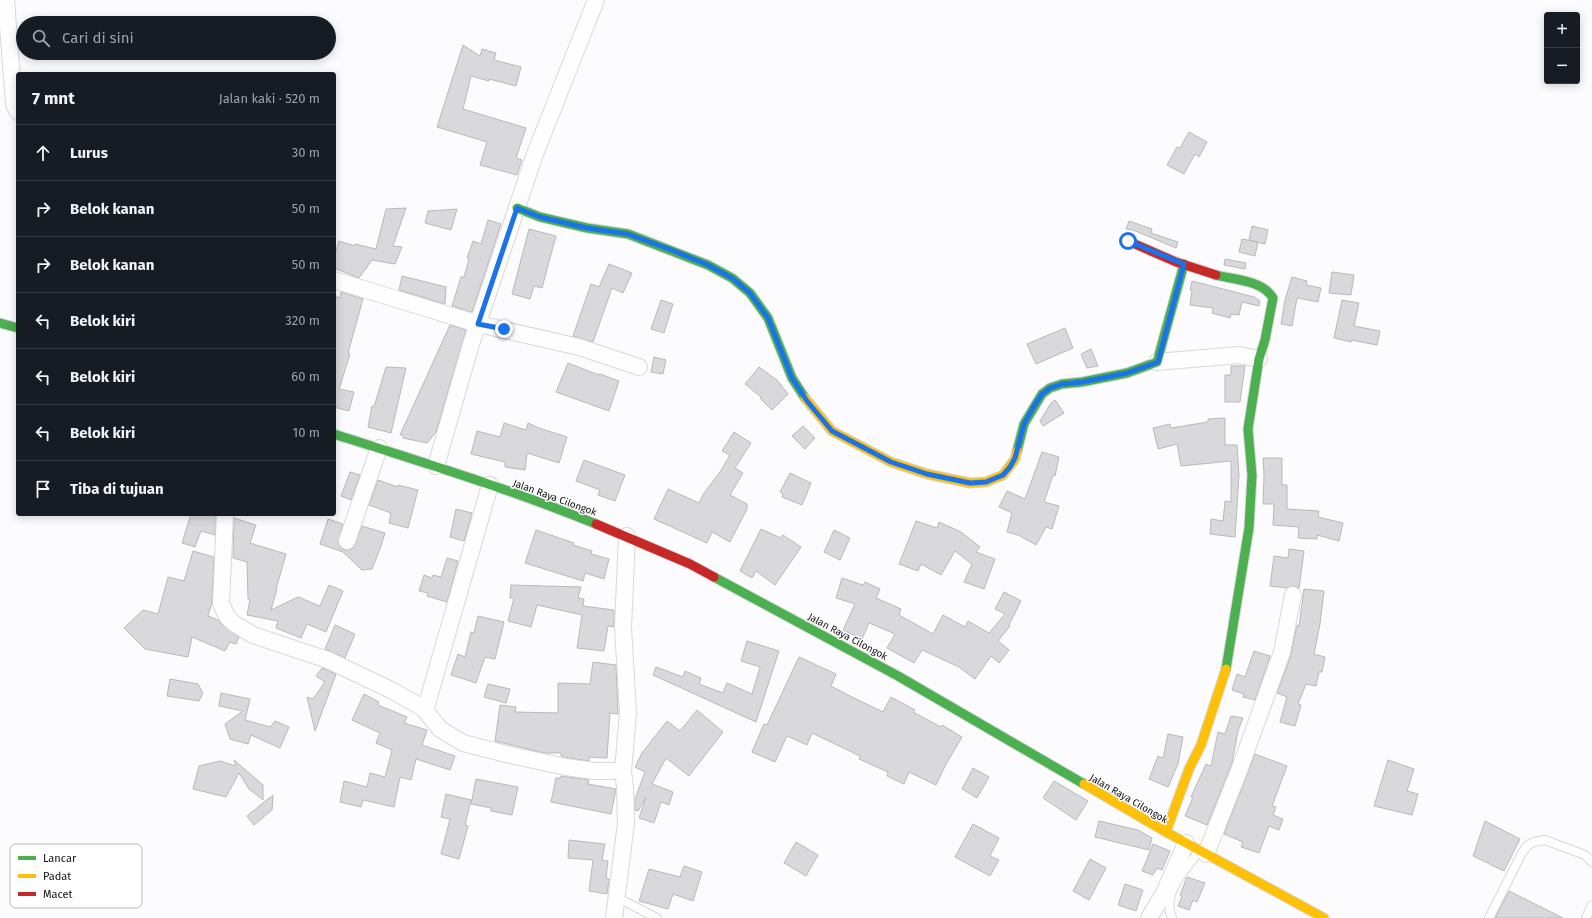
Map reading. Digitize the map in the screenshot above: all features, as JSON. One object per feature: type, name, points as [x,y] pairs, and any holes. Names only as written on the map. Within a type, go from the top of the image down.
[{"type":"main road","points":[[517,208],[540,217],[587,228],[628,234],[680,254],[732,278],[750,293],[768,318],[792,378],[807,401],[832,431],[891,462],[927,474],[970,483],[986,482],[1003,475],[1010,467],[1015,458],[1024,424],[1042,394],[1050,388],[1062,384],[1082,382],[1127,373],[1158,362],[1184,264]]},
{"type":"main road","points":[[1128,241],[1184,264],[1219,276],[1251,283],[1270,292],[1273,298],[1265,340],[1259,359],[1248,429],[1252,475],[1249,528],[1226,668],[1201,745],[1189,769],[1166,832]]},
{"type":"main road","points":[[0,323],[16,327]]},
{"type":"main road","name":"Jalan Raya Cilongok","points":[[336,435],[436,466],[552,506],[627,536],[690,564],[898,676],[1166,832],[1324,918]]},
{"type":"street","points":[[6,0],[14,104],[16,108]]},
{"type":"street","points":[[436,466],[478,324],[535,154],[596,0]]},
{"type":"street","points":[[336,281],[478,324],[578,347],[639,367]]},
{"type":"street","points":[[1158,362],[1239,355],[1259,359]]},
{"type":"street","points":[[347,541],[379,448]]},
{"type":"street","points":[[425,711],[490,485]]},
{"type":"street","points":[[225,516],[221,604],[228,618],[253,635],[328,660],[368,678],[412,701],[425,711],[440,729],[463,743],[510,756],[566,767],[594,771],[623,771]]},
{"type":"street","points":[[614,918],[626,824],[623,771],[628,713],[623,627],[627,536]]},
{"type":"street","points":[[1149,918],[1164,893],[1197,849],[1240,768],[1282,652],[1294,595]]},
{"type":"lane","points":[[1489,918],[1522,853],[1528,845],[1545,840],[1586,855],[1592,862]]},
{"type":"lane","points":[[1172,918],[1169,904],[1172,893],[1177,880],[1197,849]]},
{"type":"lane","points":[[616,897],[657,918]]},
{"type":"lane","points":[[1586,918],[1592,905]]},
{"type":"building","points":[[463,45],[480,56],[482,49],[496,53],[494,60],[521,67],[516,86],[471,76],[463,109],[526,128],[516,158],[522,160],[517,175],[480,165],[487,142],[437,127]]},
{"type":"building","points":[[1189,132],[1207,142],[1199,157],[1195,154],[1184,174],[1167,165],[1177,147],[1180,148]]},
{"type":"building","points":[[406,208],[393,246],[402,247],[395,264],[372,260],[359,278],[336,269],[336,251],[339,241],[355,246],[355,244],[376,249],[386,209]]},
{"type":"building","points":[[457,209],[451,230],[425,223],[428,211]]},
{"type":"building","points":[[488,220],[501,224],[472,312],[452,306],[461,277],[464,277],[469,259],[467,258],[473,241],[481,244]]},
{"type":"building","points":[[1129,221],[1152,229],[1151,233],[1178,242],[1176,248],[1133,230],[1126,229]]},
{"type":"building","points":[[1252,226],[1268,230],[1265,244],[1249,240]]},
{"type":"building","points":[[529,229],[556,236],[542,288],[534,286],[530,299],[512,294]]},
{"type":"building","points":[[1242,239],[1258,242],[1255,256],[1239,252]]},
{"type":"building","points":[[1225,259],[1246,263],[1245,269],[1224,265]]},
{"type":"building","points":[[609,264],[632,273],[623,293],[612,288],[593,342],[573,336],[591,284],[599,287]]},
{"type":"building","points":[[1332,272],[1354,275],[1351,295],[1329,293]]},
{"type":"building","points":[[402,276],[446,287],[445,304],[399,290]]},
{"type":"building","points":[[1292,277],[1307,281],[1306,285],[1321,288],[1318,302],[1297,298],[1292,326],[1281,324],[1285,300]]},
{"type":"building","points":[[1192,281],[1254,297],[1260,301],[1259,306],[1242,302],[1239,315],[1231,314],[1230,318],[1212,313],[1213,308],[1190,305],[1192,290],[1190,290]]},
{"type":"building","points":[[341,292],[363,299],[348,353],[350,354],[339,389],[354,392],[349,411],[336,408],[336,297],[340,298]]},
{"type":"building","points":[[661,300],[673,304],[664,333],[651,329]]},
{"type":"building","points":[[1342,300],[1359,303],[1354,326],[1380,331],[1377,345],[1351,340],[1351,342],[1334,338]]},
{"type":"building","points":[[450,325],[466,330],[436,432],[427,443],[403,438],[403,435],[400,435]]},
{"type":"building","points":[[1065,328],[1073,348],[1036,364],[1027,344]]},
{"type":"building","points":[[1091,349],[1098,366],[1087,368],[1081,354]]},
{"type":"building","points":[[654,357],[666,360],[663,374],[651,372]]},
{"type":"building","points":[[568,363],[619,381],[609,411],[556,392]]},
{"type":"building","points":[[1231,366],[1245,366],[1240,402],[1225,402],[1225,375],[1231,375]]},
{"type":"building","points":[[386,367],[406,368],[391,433],[368,427],[372,406],[374,407]]},
{"type":"building","points":[[759,367],[777,380],[788,394],[772,410],[760,398],[761,397],[745,384]]},
{"type":"building","points":[[1055,400],[1064,413],[1043,426],[1040,421],[1051,403]]},
{"type":"building","points":[[1225,418],[1225,445],[1237,445],[1239,475],[1235,537],[1210,534],[1211,519],[1223,521],[1225,501],[1231,502],[1231,461],[1181,466],[1177,444],[1158,449],[1153,428],[1170,424],[1171,428],[1208,422],[1208,419]]},
{"type":"building","points":[[504,423],[526,430],[528,423],[567,437],[559,463],[527,453],[525,470],[505,467],[505,462],[471,454],[477,431],[500,437]]},
{"type":"building","points":[[803,426],[815,438],[805,449],[792,436]]},
{"type":"building","points":[[734,432],[751,443],[735,468],[743,473],[730,495],[747,504],[747,509],[730,542],[712,532],[707,543],[654,519],[668,489],[699,503],[704,493],[720,472],[730,455],[722,451]]},
{"type":"building","points":[[1042,452],[1059,457],[1055,476],[1053,475],[1044,502],[1059,506],[1052,529],[1046,527],[1036,545],[1018,535],[1007,532],[1012,513],[999,507],[1007,491],[1025,499]]},
{"type":"building","points":[[1263,458],[1282,458],[1282,485],[1287,485],[1287,509],[1319,511],[1318,517],[1343,523],[1339,541],[1317,535],[1317,539],[1298,538],[1299,527],[1273,525],[1274,504],[1263,504]]},
{"type":"building","points":[[584,460],[625,475],[615,501],[598,495],[600,490],[576,481]]},
{"type":"building","points":[[350,472],[360,475],[351,500],[341,496]]},
{"type":"building","points":[[790,473],[811,483],[802,505],[782,497],[783,494],[780,492]]},
{"type":"building","points":[[378,480],[398,487],[398,485],[418,490],[408,528],[389,523],[391,513],[369,505]]},
{"type":"building","points":[[456,509],[472,513],[464,541],[450,537]]},
{"type":"building","points":[[190,516],[215,516],[215,535],[201,531],[195,547],[182,543]]},
{"type":"building","points":[[234,518],[256,525],[250,543],[286,554],[271,610],[298,597],[320,606],[329,585],[343,591],[326,632],[307,624],[301,638],[276,628],[278,621],[247,615],[250,600],[248,599],[247,562],[233,558]]},
{"type":"building","points":[[328,519],[343,524],[338,542],[340,547],[344,550],[353,548],[362,526],[385,533],[372,569],[362,570],[343,552],[320,544]]},
{"type":"building","points":[[916,521],[937,528],[939,522],[961,532],[980,547],[976,552],[995,559],[984,589],[964,582],[972,564],[955,551],[941,575],[921,564],[918,571],[899,564]]},
{"type":"building","points":[[761,529],[781,538],[783,535],[801,547],[775,585],[756,571],[752,578],[740,571]]},
{"type":"building","points":[[536,530],[574,543],[573,545],[592,551],[591,554],[609,559],[604,579],[585,573],[583,581],[525,563]]},
{"type":"building","points":[[834,530],[850,538],[840,560],[824,552]]},
{"type":"building","points":[[1289,549],[1304,551],[1299,588],[1294,586],[1287,588],[1270,586],[1274,556],[1288,558]]},
{"type":"building","points":[[193,551],[214,557],[212,602],[208,616],[218,620],[222,625],[239,637],[236,644],[230,642],[225,651],[192,637],[188,657],[145,649],[124,628],[143,610],[158,614],[168,577],[184,581]]},
{"type":"building","points":[[447,558],[458,561],[447,602],[427,596],[428,593],[419,591],[424,575],[432,578],[433,575],[441,577]]},
{"type":"building","points":[[842,578],[863,585],[865,582],[880,589],[876,598],[901,609],[899,615],[933,634],[943,615],[965,627],[968,621],[989,633],[1005,614],[995,609],[1004,592],[1021,601],[1009,625],[1010,626],[998,641],[1009,650],[999,663],[991,656],[975,679],[959,667],[922,650],[914,663],[887,648],[895,634],[869,623],[862,639],[843,630],[855,604],[836,598]]},
{"type":"building","points":[[511,585],[581,587],[578,598],[584,599],[583,606],[614,610],[614,627],[608,626],[604,651],[577,648],[582,615],[537,605],[531,627],[508,621],[514,598],[510,598]]},
{"type":"building","points":[[1304,589],[1324,591],[1320,624],[1314,654],[1325,657],[1322,672],[1319,672],[1316,686],[1306,684],[1298,704],[1301,705],[1295,726],[1280,722],[1287,697],[1277,693],[1291,655],[1297,625],[1299,626]]},
{"type":"building","points":[[478,616],[504,622],[495,659],[485,657],[476,683],[451,675],[458,654],[465,657],[471,632],[474,633]]},
{"type":"building","points":[[335,625],[355,634],[345,658],[325,649]]},
{"type":"building","points":[[747,641],[779,651],[756,722],[653,675],[656,667],[683,677],[685,671],[701,678],[699,684],[723,693],[727,683],[752,694],[760,667],[741,661]]},
{"type":"building","points":[[1254,651],[1270,656],[1255,700],[1243,697],[1244,694],[1232,690],[1237,674],[1245,677]]},
{"type":"building","points":[[799,657],[836,674],[831,686],[850,696],[883,712],[891,697],[915,710],[913,712],[941,727],[942,725],[962,737],[936,785],[909,772],[904,784],[887,776],[888,772],[859,759],[860,756],[812,733],[807,745],[787,736],[775,762],[752,752],[764,724],[767,725]]},
{"type":"building","points":[[593,662],[616,665],[618,714],[610,713],[607,758],[589,757],[589,761],[568,758],[561,756],[561,753],[544,753],[495,741],[500,705],[516,707],[515,712],[558,713],[558,683],[590,684]]},
{"type":"building","points":[[322,668],[336,674],[315,731],[307,697],[313,699],[325,682],[316,676]]},
{"type":"building","points":[[170,679],[198,684],[203,693],[199,701],[167,696]]},
{"type":"building","points":[[488,684],[510,689],[506,703],[484,697]]},
{"type":"building","points":[[221,693],[250,699],[245,720],[270,727],[275,721],[289,727],[280,748],[251,735],[248,744],[230,739],[225,724],[243,711],[219,706]]},
{"type":"building","points":[[364,694],[379,702],[378,705],[407,717],[404,723],[427,730],[422,745],[455,756],[450,770],[416,759],[411,780],[400,777],[394,807],[363,800],[361,807],[340,802],[344,781],[367,787],[370,773],[385,777],[392,750],[376,743],[380,733],[352,720]]},
{"type":"building","points":[[697,710],[723,732],[689,776],[666,758],[652,784],[673,792],[669,805],[661,802],[654,823],[639,818],[646,797],[638,811],[635,810],[635,799],[645,772],[635,767],[642,753],[667,721],[680,731]]},
{"type":"building","points":[[1231,716],[1243,718],[1238,731],[1232,763],[1207,825],[1185,816],[1193,797],[1191,797],[1206,764],[1211,766],[1218,732],[1225,734]]},
{"type":"building","points":[[1168,734],[1183,737],[1178,764],[1168,787],[1149,779],[1158,756],[1163,758]]},
{"type":"building","points":[[1255,754],[1287,766],[1272,806],[1276,807],[1273,815],[1283,819],[1279,830],[1269,826],[1259,853],[1241,847],[1243,842],[1224,834]]},
{"type":"building","points":[[234,760],[263,785],[263,800],[249,789],[239,773],[226,797],[193,789],[199,766],[220,761],[236,766]]},
{"type":"building","points":[[1388,760],[1414,769],[1407,791],[1418,794],[1412,815],[1374,806]]},
{"type":"building","points":[[973,768],[989,777],[977,798],[962,789]]},
{"type":"building","points":[[561,776],[589,780],[588,784],[616,789],[611,814],[551,802],[556,778],[561,778]]},
{"type":"building","points":[[476,779],[518,787],[512,815],[491,811],[491,808],[471,804]]},
{"type":"building","points":[[1054,781],[1088,801],[1076,820],[1043,798]]},
{"type":"building","points":[[446,794],[471,800],[465,825],[468,826],[459,859],[441,854],[450,819],[441,817]]},
{"type":"building","points":[[273,795],[272,810],[254,825],[247,816]]},
{"type":"building","points":[[1099,821],[1138,830],[1152,838],[1149,850],[1095,837]]},
{"type":"building","points":[[1485,821],[1520,839],[1504,871],[1473,856]]},
{"type":"building","points":[[973,824],[999,838],[990,856],[999,860],[990,876],[955,857]]},
{"type":"building","points":[[569,840],[605,844],[602,860],[608,861],[606,878],[609,879],[607,894],[589,891],[593,860],[568,858]]},
{"type":"building","points":[[796,842],[818,855],[806,876],[784,863]]},
{"type":"building","points":[[1153,844],[1170,851],[1162,870],[1157,868],[1153,875],[1142,871]]},
{"type":"building","points":[[1090,859],[1106,868],[1089,900],[1073,891]]},
{"type":"building","points":[[684,866],[702,872],[693,901],[673,894],[668,909],[639,901],[649,869],[680,877]]},
{"type":"building","points":[[1187,877],[1205,883],[1197,902],[1193,900],[1189,910],[1178,906],[1182,896],[1180,895]]},
{"type":"building","points":[[1125,884],[1143,890],[1136,911],[1118,905]]},
{"type":"building","points":[[1509,891],[1563,918],[1495,918]]},
{"type":"traffic: fast","points":[[517,208],[540,217],[587,228],[628,234],[708,265],[732,278],[750,293],[768,318],[792,378],[805,398]]},
{"type":"traffic: fast","points":[[1017,451],[1024,424],[1042,394],[1050,388],[1062,384],[1082,382],[1127,373],[1157,362],[1184,264]]},
{"type":"traffic: fast","points":[[1216,275],[1255,284],[1268,292],[1273,298],[1265,340],[1259,359],[1248,429],[1252,475],[1249,528],[1226,669]]},
{"type":"traffic: fast","points":[[0,323],[16,327]]},
{"type":"traffic: fast","points":[[336,435],[499,488],[596,524]]},
{"type":"traffic: fast","points":[[714,577],[898,676],[1084,784]]},
{"type":"traffic: slow","points":[[805,398],[832,431],[891,462],[927,474],[970,483],[986,482],[1003,475],[1015,459],[1017,451]]},
{"type":"traffic: slow","points":[[1166,832],[1189,769],[1201,745],[1226,669]]},
{"type":"traffic: slow","points":[[1084,784],[1166,832],[1324,918]]},
{"type":"traffic: jam","points":[[1128,241],[1176,262],[1216,275]]},
{"type":"traffic: jam","points":[[596,524],[690,564],[714,577]]},
{"type":"route","points":[[504,329],[478,324],[517,208],[540,217],[587,228],[628,234],[708,265],[732,278],[750,293],[768,318],[792,378],[807,401],[832,431],[891,462],[927,474],[970,483],[986,482],[1003,475],[1010,467],[1015,458],[1024,424],[1042,394],[1050,388],[1062,384],[1082,382],[1127,373],[1158,362],[1184,264],[1128,241]]}]
